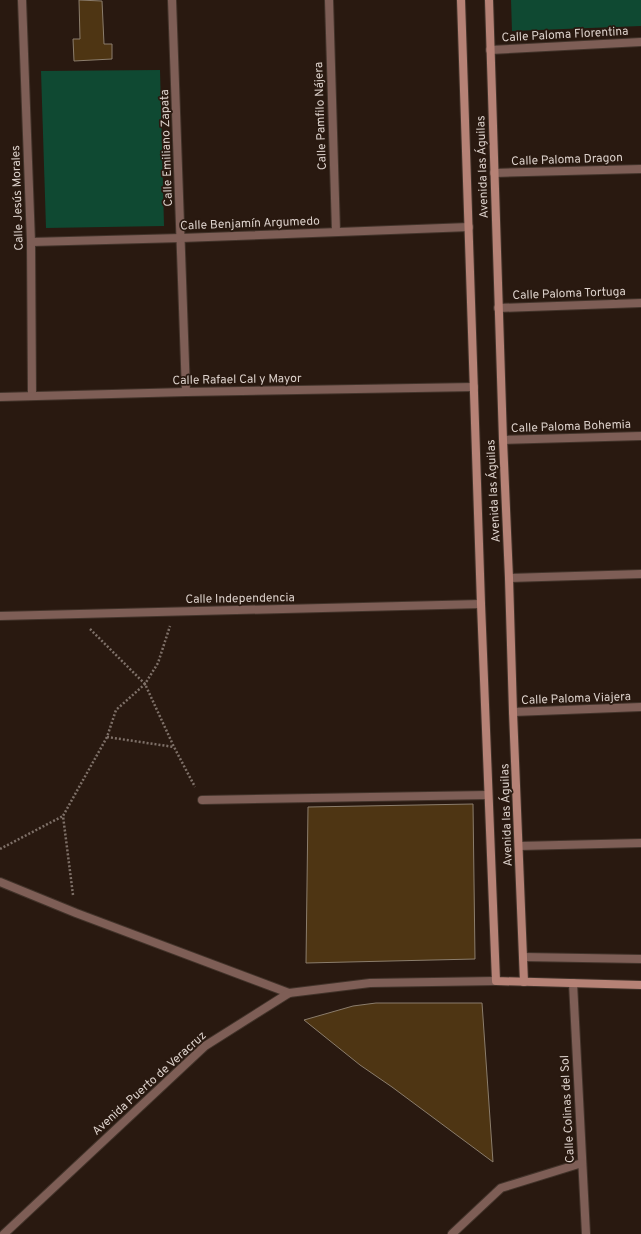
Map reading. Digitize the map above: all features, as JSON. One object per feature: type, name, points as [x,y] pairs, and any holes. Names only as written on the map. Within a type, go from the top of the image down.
[{"type":"street","name":"Calle Jesús Morales","points":[[22,0],[31,242],[32,396]]},
{"type":"street","name":"Calle Emiliano Zapata","points":[[172,0],[186,392]]},
{"type":"street","name":"Calle Pamfilo Nájera","points":[[329,0],[336,231]]},
{"type":"street","name":"Avenida las Águilas","points":[[461,0],[481,604],[496,981]]},
{"type":"street","name":"Avenida las Águilas","points":[[489,0],[498,308],[524,982]]},
{"type":"street","name":"Calle Paloma Florentina","points":[[490,50],[641,42]]},
{"type":"street","name":"Calle Paloma Dragon","points":[[494,174],[641,169]]},
{"type":"street","name":"Calle Benjamín Argumedo","points":[[31,242],[469,227]]},
{"type":"street","name":"Calle Paloma Tortuga","points":[[498,308],[641,303]]},
{"type":"street","name":"Calle Rafael Cal y Mayor","points":[[0,397],[474,387]]},
{"type":"street","name":"Calle Paloma Bohemia","points":[[503,440],[641,436]]},
{"type":"street","points":[[509,578],[641,574]]},
{"type":"street","name":"Calle Independencia","points":[[0,616],[481,604]]},
{"type":"street","name":"Calle Paloma Viajera","points":[[513,712],[641,707]]},
{"type":"street","points":[[202,800],[488,795]]},
{"type":"street","points":[[519,846],[641,843]]},
{"type":"street","points":[[0,882],[76,913],[289,993]]},
{"type":"street","points":[[523,957],[641,959]]},
{"type":"street","name":"Avenida Puerto de Veracruz","points":[[4,1234],[205,1046],[289,993],[370,983],[496,981],[641,985]]},
{"type":"street","name":"Calle Colinas del Sol","points":[[573,983],[586,1234]]},
{"type":"street","points":[[452,1234],[501,1188],[582,1163]]},
{"type":"path","points":[[0,848],[63,816],[107,737],[116,710],[145,684],[158,664],[175,611]]},
{"type":"path","points":[[75,614],[145,684],[174,747],[202,800]]},
{"type":"path","points":[[107,737],[174,747]]},
{"type":"path","points":[[63,816],[76,913]]},
{"type":"green space","points":[[511,0],[641,0],[641,26],[512,31]]},
{"type":"green space","points":[[160,70],[164,226],[46,228],[41,71]]},
{"type":"building","points":[[79,0],[102,1],[104,44],[112,44],[112,59],[74,61],[73,39],[80,39]]},
{"type":"building","points":[[473,804],[475,959],[306,963],[308,807]]},
{"type":"building","points":[[376,1003],[482,1003],[493,1162],[360,1065],[304,1020],[353,1006]]}]
